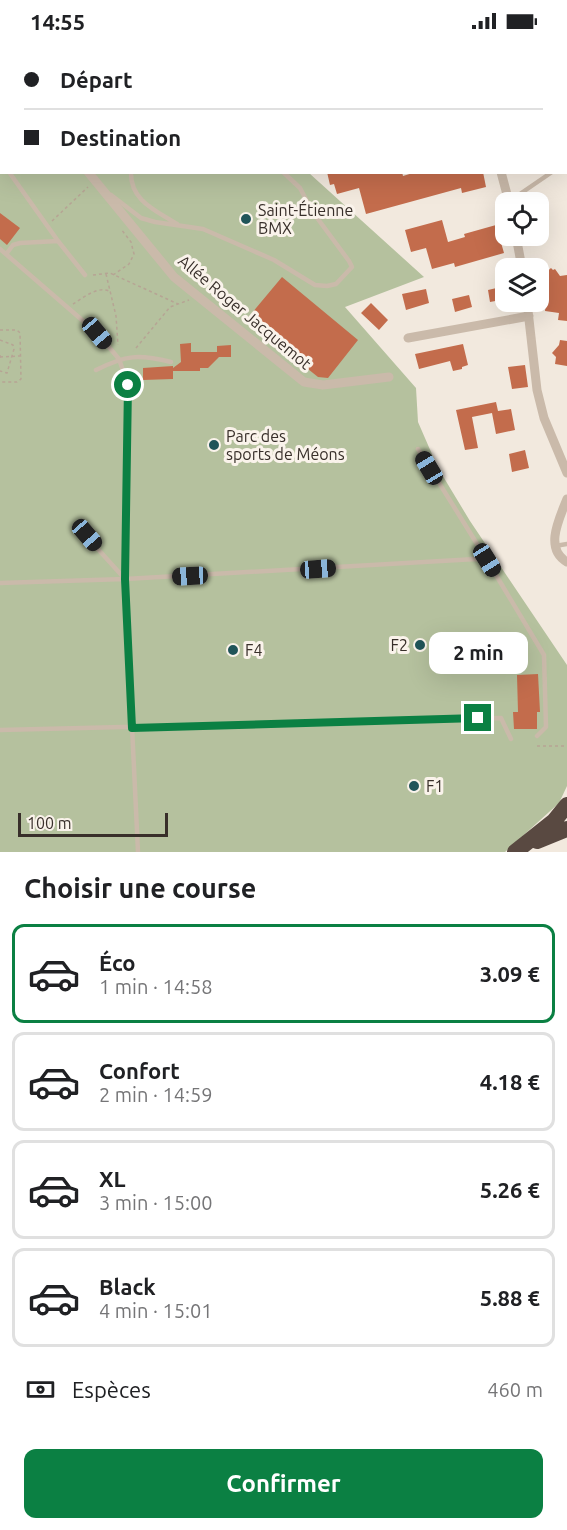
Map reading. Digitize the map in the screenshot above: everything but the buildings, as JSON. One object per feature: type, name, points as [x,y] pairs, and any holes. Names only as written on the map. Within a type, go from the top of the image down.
[{"type":"highway","points":[[516,852],[561,830],[567,806]]},
{"type":"highway","points":[[521,852],[537,841],[561,830]]},
{"type":"street","points":[[502,174],[506,192]]},
{"type":"street","name":"Allée Roger Jacquemot","points":[[86,176],[174,277],[304,381],[322,385],[389,377]]},
{"type":"street","points":[[528,312],[537,390],[544,418],[567,473]]},
{"type":"street","points":[[408,338],[529,316]]},
{"type":"street","points":[[567,499],[557,527],[554,546],[559,558],[567,562]]},
{"type":"lane","points":[[10,174],[58,242],[85,275]]},
{"type":"lane","points":[[131,174],[130,183],[141,201],[180,226]]},
{"type":"lane","points":[[98,191],[115,198],[141,218],[203,228],[274,260],[315,285],[336,284],[352,267],[312,211],[300,188],[285,174]]},
{"type":"lane","points":[[523,192],[549,174]]},
{"type":"lane","points":[[7,253],[13,245],[20,243],[58,242]]},
{"type":"lane","points":[[0,249],[97,333],[119,359],[128,385],[125,579],[138,852]]},
{"type":"lane","points":[[96,370],[119,359],[146,356],[171,362]]},
{"type":"lane","points":[[418,449],[529,627],[544,655],[546,727],[537,736]]},
{"type":"lane","points":[[78,527],[125,579]]},
{"type":"lane","points":[[554,546],[567,544]]},
{"type":"lane","points":[[0,583],[125,579],[487,560]]},
{"type":"lane","points":[[0,730],[501,718],[512,739]]},
{"type":"path","points":[[86,176],[89,186],[98,191]]},
{"type":"path","points":[[47,226],[89,186]]},
{"type":"path","points":[[113,275],[129,264],[134,254],[131,242],[119,227]]},
{"type":"path","points":[[106,274],[116,316],[119,359]]},
{"type":"path","points":[[85,275],[113,275],[178,304]]},
{"type":"path","points":[[68,307],[96,291],[104,289],[110,291]]},
{"type":"path","points":[[137,348],[170,307],[198,297]]},
{"type":"path","points":[[0,330],[19,331],[21,356],[20,381],[0,382]]},
{"type":"path","points":[[0,340],[13,345],[7,373],[0,370]]},
{"type":"path","points":[[0,357],[21,356]]},
{"type":"path","points":[[537,746],[567,746]]},
{"type":"green space","name":"Parc des sports de Méons","points":[[0,174],[310,174],[424,277],[345,307],[416,388],[418,422],[438,468],[470,521],[567,665],[567,786],[559,803],[505,852],[0,852]]},
{"type":"place","name":"Saint-Étienne BMX","points":[[246,219]]},
{"type":"place","name":"Parc des sports de Méons","points":[[214,445]]},
{"type":"place","name":"F2","points":[[420,645]]},
{"type":"place","name":"F4","points":[[233,650]]},
{"type":"place","name":"F1","points":[[414,786]]},
{"type":"route","points":[[128,385],[125,579],[132,728],[478,718]]}]
